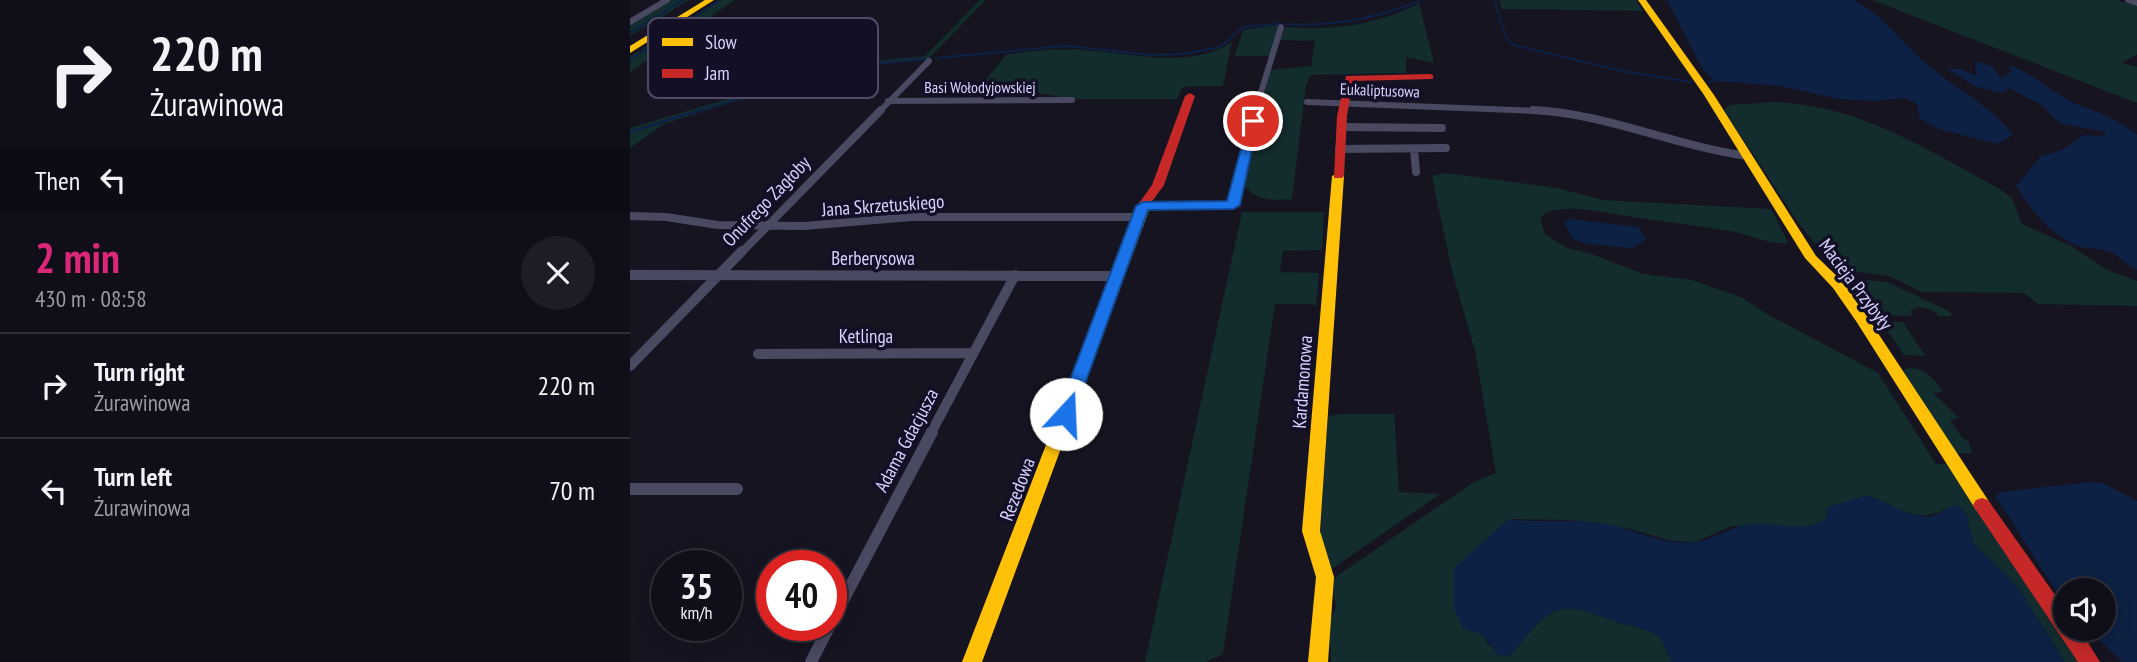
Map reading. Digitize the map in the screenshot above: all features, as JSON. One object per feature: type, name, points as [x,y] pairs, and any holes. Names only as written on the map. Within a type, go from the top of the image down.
[{"type":"main road","points":[[667,18],[696,0]]},
{"type":"main road","points":[[681,18],[710,0]]},
{"type":"main road","name":"Macieja Przybyły","points":[[1642,0],[1709,95],[1811,258],[1838,285],[1861,318],[1957,468],[2053,608]]},
{"type":"main road","points":[[630,41],[648,30]]},
{"type":"main road","points":[[630,50],[648,39]]},
{"type":"main road","name":"Kardamonowa","points":[[1318,662],[1325,578],[1311,531],[1339,149],[1349,78],[1430,77]]},
{"type":"main road","name":"Rezedowa","points":[[972,662],[1141,211],[1158,185],[1191,96]]},
{"type":"main road","name":"Macieja Przybyły","points":[[2076,641],[2090,662]]},
{"type":"street","points":[[630,22],[667,0]]},
{"type":"street","points":[[2128,0],[2137,3]]},
{"type":"street","name":"Jana Skrzetuskiego","points":[[630,216],[718,225],[818,226],[911,217],[1141,211],[1233,205],[1262,82],[1281,27]]},
{"type":"street","name":"Onufrego Zagłoby","points":[[630,366],[929,61]]},
{"type":"street","name":"Basi Wołodyjowskiej","points":[[888,102],[1072,100]]},
{"type":"street","name":"Eukaliptusowa","points":[[1307,102],[1543,108],[1575,113],[1703,150],[1747,156]]},
{"type":"street","points":[[1341,128],[1442,128]]},
{"type":"street","points":[[1339,149],[1446,148]]},
{"type":"street","points":[[1414,149],[1416,172]]},
{"type":"street","name":"Berberysowa","points":[[630,275],[1117,276]]},
{"type":"street","name":"Adama Gdacjusza","points":[[847,593],[1015,275]]},
{"type":"street","name":"Ketlinga","points":[[758,354],[973,353]]},
{"type":"street","points":[[630,489],[737,489]]},
{"type":"street","name":"Adama Gdacjusza","points":[[811,662],[822,641]]},
{"type":"green space","points":[[670,0],[689,0],[660,18],[648,18],[648,25],[630,36],[630,24]]},
{"type":"green space","points":[[719,0],[735,0],[709,18],[691,18]]},
{"type":"green space","points":[[980,0],[986,0],[927,60],[878,64],[878,61],[925,56]]},
{"type":"green space","points":[[1500,0],[1636,0],[1643,11],[1501,9]]},
{"type":"green space","points":[[1872,0],[2117,0],[2137,6],[2137,54],[2122,63],[2137,67],[2137,103]]},
{"type":"green space","points":[[1419,3],[1434,63],[1406,57],[1406,73],[1311,75],[1306,85],[1292,199],[1271,200],[1252,193],[1243,182],[1270,70],[1311,66],[1315,41],[1280,40],[1285,27],[1354,25],[1387,17]]},
{"type":"green space","points":[[1279,25],[1272,56],[1235,56],[1243,30]]},
{"type":"green space","points":[[1232,42],[1223,86],[1183,87],[1177,99],[1072,99],[983,83],[1007,54],[1074,49],[1178,58],[1215,51]]},
{"type":"green space","points":[[648,45],[648,60],[630,72],[630,57]]},
{"type":"green space","points":[[730,98],[746,98],[664,124],[630,148],[630,128]]},
{"type":"green space","points":[[1773,102],[1834,111],[1863,120],[1918,144],[1998,188],[2012,198],[2022,224],[2071,246],[2107,270],[2137,281],[2137,306],[2038,304],[2024,293],[1922,292],[1889,276],[1834,269],[1795,218],[1724,110],[1729,105]]},
{"type":"green space","points":[[1446,173],[1557,188],[1603,200],[1771,209],[1788,243],[1768,241],[1735,232],[1579,209],[1546,212],[1540,219],[1545,234],[1567,248],[1589,253],[1643,274],[1692,280],[1743,298],[1767,314],[1878,373],[1936,464],[1950,464],[2053,622],[2053,641],[2065,641],[2079,662],[2065,662],[2017,586],[1973,543],[1966,513],[1950,507],[1927,515],[1917,515],[1899,510],[1868,495],[1813,527],[1732,526],[1695,542],[1672,541],[1630,529],[1569,520],[1509,519],[1491,537],[1482,634],[1489,645],[1510,655],[1545,617],[1555,611],[1578,610],[1655,634],[1662,640],[1672,662],[1331,662],[1329,624],[1336,607],[1331,580],[1474,482],[1496,473],[1475,351],[1452,271],[1432,176]]},
{"type":"green space","points":[[1242,212],[1324,212],[1322,250],[1283,251],[1280,272],[1319,273],[1316,307],[1312,304],[1275,304],[1223,654],[1206,662],[1145,662]]},
{"type":"green space","points":[[1865,280],[1887,282],[1949,311],[1953,316],[1939,316],[1932,310],[1918,307],[1910,311],[1913,316],[1877,315],[1856,286]]},
{"type":"green space","points":[[1881,322],[1903,322],[1925,356],[1904,355]]},
{"type":"green space","points":[[1908,368],[1924,372],[1943,392],[1933,393],[1959,418],[1950,420],[1963,439],[1968,440],[1972,453],[1956,454],[1902,371]]},
{"type":"green space","points":[[1394,414],[1399,492],[1440,494],[1329,571],[1320,540],[1328,416]]},
{"type":"water","points":[[1667,0],[1853,0],[1876,15],[1924,61],[1986,108],[2013,135],[1997,144],[1939,129],[1920,119],[1917,104],[1906,98],[1874,101],[1838,99],[1781,86],[1715,81],[1702,68]]},
{"type":"water","points":[[1975,61],[1992,66],[2002,79],[2011,72],[2010,65],[2062,97],[2113,119],[2137,135],[2137,270],[2110,252],[2078,246],[2059,236],[2036,213],[2016,186],[2041,156],[2062,150],[2083,135],[2104,136],[2106,132],[2059,123],[2042,105],[2009,88],[2002,93],[1974,86],[1948,69],[1961,69],[1976,76]]},
{"type":"water","points":[[1570,219],[1638,227],[1646,240],[1632,248],[1588,244],[1573,239],[1564,223]]},
{"type":"water","points":[[2090,482],[2103,483],[2137,501],[2137,662],[2122,662],[2100,641],[2116,641],[2116,578],[2053,578],[2053,585],[1995,497],[2000,492]]},
{"type":"water","points":[[1868,495],[1909,514],[1931,517],[1957,504],[1966,513],[1973,543],[2017,586],[2065,662],[1672,662],[1662,640],[1650,631],[1594,614],[1565,609],[1554,611],[1545,618],[1510,656],[1498,655],[1482,634],[1463,629],[1454,608],[1454,568],[1509,519],[1600,523],[1684,543],[1696,542],[1752,524],[1817,524],[1825,520],[1828,507]]},
{"type":"waterway","points":[[654,18],[683,0]]},
{"type":"waterway","points":[[693,18],[720,0]]},
{"type":"waterway","points":[[1285,24],[1337,23],[1388,12],[1421,0]]},
{"type":"waterway","points":[[1494,0],[1507,40],[1514,45],[1622,71],[1691,82]]},
{"type":"waterway","points":[[630,33],[648,22]]},
{"type":"waterway","points":[[936,58],[1066,46],[1151,55],[1184,54],[1220,47],[1243,27],[1279,24]]},
{"type":"waterway","points":[[630,60],[648,48]]},
{"type":"waterway","points":[[878,63],[925,59]]},
{"type":"waterway","points":[[1709,82],[1715,81]]},
{"type":"waterway","points":[[696,112],[741,98]]},
{"type":"waterway","points":[[630,132],[701,110]]},
{"type":"traffic: slow","points":[[681,18],[710,0]]},
{"type":"traffic: slow","points":[[1642,0],[1709,95],[1811,258],[1838,285],[1861,318],[1982,505]]},
{"type":"traffic: slow","points":[[630,50],[648,39]]},
{"type":"traffic: slow","points":[[1318,662],[1325,577],[1311,531],[1338,176]]},
{"type":"traffic: slow","points":[[972,662],[1146,202]]},
{"type":"traffic: jam","points":[[1338,176],[1342,116],[1349,78],[1430,77]]},
{"type":"traffic: jam","points":[[1146,202],[1158,185],[1190,96]]},
{"type":"traffic: jam","points":[[1982,505],[2053,608]]},
{"type":"traffic: jam","points":[[2076,641],[2090,662]]},
{"type":"route","points":[[1066,414],[1143,206],[1233,205],[1253,121]]}]
